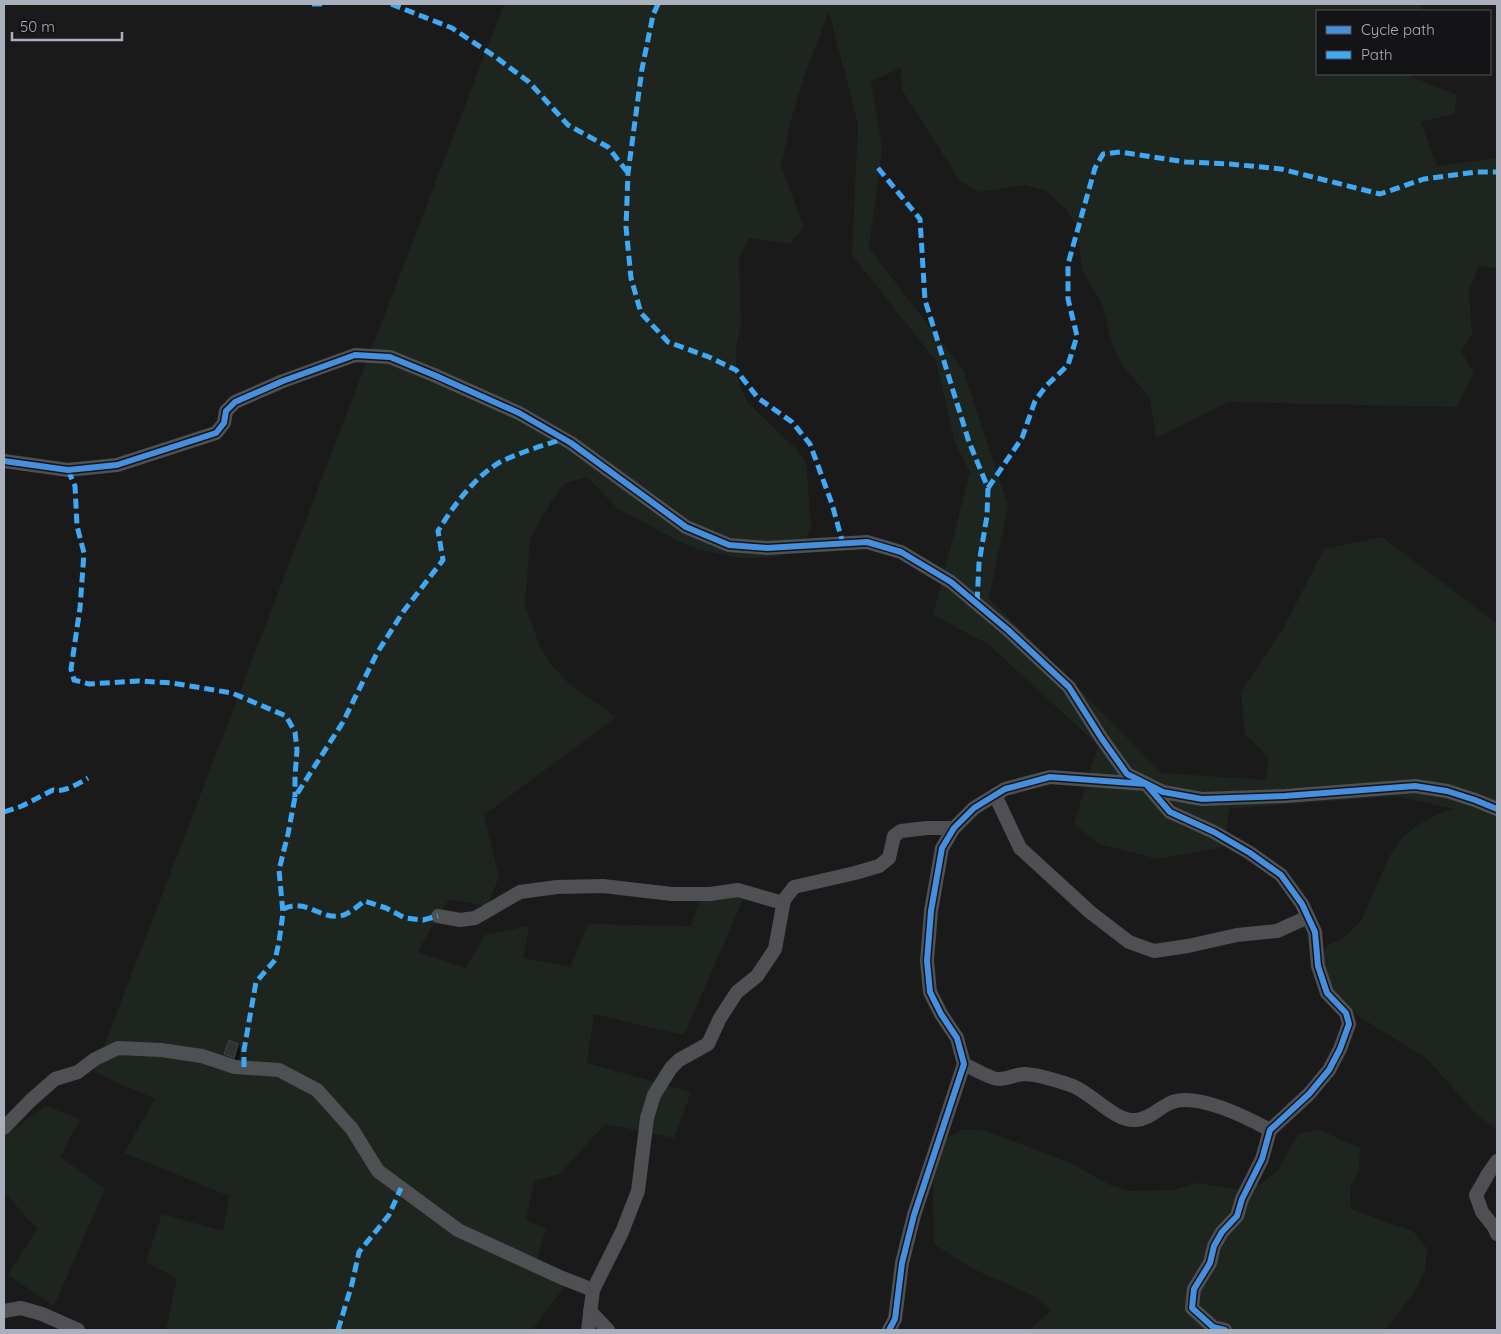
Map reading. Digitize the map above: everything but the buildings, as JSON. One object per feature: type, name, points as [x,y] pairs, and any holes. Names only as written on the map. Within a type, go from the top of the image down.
[{"type":"street","points":[[4,461],[68,470],[117,465],[216,433],[224,424],[226,411],[234,402],[282,381],[355,355],[390,357],[434,374],[519,413],[571,443],[686,527],[729,545],[767,548],[867,542],[901,552],[951,582],[1008,630],[1069,687],[1127,774],[1163,792],[1202,798],[1285,796],[1415,786],[1447,791],[1497,809]]},
{"type":"street","points":[[889,1330],[895,1320],[902,1263],[914,1215],[964,1064],[957,1038],[941,1014],[930,992],[927,961],[931,911],[942,848],[954,828],[974,808],[1005,790],[1050,776],[1146,784],[1170,812],[1214,832],[1250,853],[1281,875],[1302,904],[1315,932],[1318,966],[1328,993],[1346,1012],[1349,1024],[1340,1049],[1329,1070],[1309,1094],[1270,1130],[1262,1159],[1242,1199],[1237,1216],[1222,1232],[1214,1246],[1210,1263],[1194,1289],[1192,1308],[1213,1327],[1225,1330]]},
{"type":"street","points":[[995,795],[1020,848],[1090,912],[1129,942],[1154,951],[1188,946],[1236,935],[1277,931],[1308,917]]},
{"type":"street","points":[[588,1330],[593,1290],[622,1232],[638,1191],[647,1118],[654,1095],[671,1068],[679,1060],[708,1044],[720,1018],[737,992],[758,976],[775,949],[784,900],[794,887],[879,866],[889,858],[894,836],[901,831],[927,828],[954,828]]},
{"type":"street","points":[[438,916],[460,920],[475,918],[520,892],[557,887],[603,886],[672,894],[710,894],[738,890],[783,903]]},
{"type":"street","points":[[4,1128],[55,1079],[78,1072],[95,1059],[118,1048],[161,1050],[202,1056],[235,1067],[279,1070],[317,1090],[352,1129],[378,1171],[458,1230],[560,1277],[593,1290]]},
{"type":"street","points":[[964,1064],[998,1079],[1024,1074],[1075,1087],[1123,1118],[1137,1120],[1153,1114],[1170,1102],[1186,1099],[1204,1102],[1270,1130]]},
{"type":"street","points":[[1497,1160],[1476,1195],[1482,1212],[1497,1234]]},
{"type":"street","points":[[4,1310],[21,1308],[42,1314],[78,1330]]},
{"type":"street","points":[[590,1311],[608,1330]]},
{"type":"shaded area","points":[[504,4],[1424,4],[1421,10],[1316,10],[1316,75],[1410,75],[1457,95],[1454,114],[1421,122],[1437,166],[1497,158],[1497,268],[1479,266],[1469,290],[1472,335],[1461,351],[1474,373],[1457,407],[1229,402],[1156,438],[1150,398],[1122,365],[1113,347],[1103,306],[1082,269],[1077,226],[1065,208],[1046,191],[1025,185],[979,192],[960,181],[902,90],[901,68],[871,81],[882,148],[869,248],[963,370],[1008,506],[989,598],[1162,773],[1265,780],[1269,758],[1245,734],[1241,692],[1284,627],[1324,549],[1382,537],[1497,623],[1497,1129],[1477,1115],[1427,1059],[1363,1019],[1344,1004],[1328,986],[1318,966],[1327,946],[1346,936],[1361,921],[1388,859],[1399,841],[1416,826],[1434,816],[1454,809],[1395,796],[1229,809],[1224,847],[1158,859],[1099,844],[1074,824],[1098,745],[988,644],[933,615],[970,472],[955,443],[936,361],[852,255],[858,124],[829,12],[804,76],[791,120],[781,166],[804,227],[790,244],[749,238],[739,257],[741,326],[736,347],[736,370],[739,384],[748,403],[806,461],[811,528],[801,546],[782,556],[739,558],[697,549],[676,540],[617,508],[587,477],[566,483],[552,500],[530,538],[525,605],[540,647],[553,666],[569,684],[616,717],[484,815],[499,877],[487,906],[449,899],[417,952],[466,968],[485,935],[529,926],[523,958],[570,967],[588,924],[691,926],[704,888],[744,897],[684,1035],[594,1014],[587,1063],[691,1092],[674,1138],[605,1124],[560,1174],[534,1181],[526,1220],[546,1229],[533,1271],[565,1286],[532,1330],[166,1330],[177,1278],[146,1262],[162,1214],[223,1231],[229,1196],[124,1153],[155,1099],[94,1072]]},
{"type":"shaded area","points":[[45,1106],[80,1119],[60,1157],[105,1189],[54,1306],[8,1275],[37,1229],[6,1194],[4,1195],[4,1137]]},
{"type":"shaded area","points":[[964,1129],[987,1131],[1070,1163],[1110,1185],[1130,1191],[1174,1190],[1196,1183],[1240,1190],[1261,1184],[1277,1171],[1299,1134],[1319,1130],[1360,1148],[1359,1169],[1350,1188],[1351,1209],[1414,1232],[1427,1249],[1425,1271],[1416,1290],[1385,1330],[1028,1330],[1051,1311],[1034,1296],[971,1268],[934,1244],[933,1179],[946,1138]]},
{"type":"marked path","points":[[312,4],[324,4]]},
{"type":"marked path","points":[[391,4],[452,28],[494,56],[529,82],[568,125],[608,147],[628,173]]},
{"type":"marked path","points":[[658,4],[653,15],[642,69],[628,173],[626,227],[631,278],[641,313],[668,342],[709,357],[736,370],[758,398],[792,422],[810,444],[832,504],[843,544]]},
{"type":"marked path","points":[[988,488],[1022,438],[1035,401],[1046,386],[1068,365],[1077,336],[1068,299],[1068,264],[1095,168],[1103,154],[1120,152],[1186,162],[1281,169],[1380,194],[1424,179],[1476,172],[1497,172]]},
{"type":"marked path","points":[[878,168],[920,219],[925,300],[969,442],[988,488],[987,516],[979,563],[977,604]]},
{"type":"marked path","points":[[244,1067],[244,1050],[256,982],[275,960],[279,942],[283,913],[279,870],[295,797],[343,722],[377,653],[403,612],[443,560],[438,531],[451,511],[474,483],[492,467],[502,461],[564,439]]},
{"type":"marked path","points":[[68,470],[75,486],[77,526],[84,553],[80,608],[71,669],[74,680],[89,684],[139,681],[172,683],[232,693],[286,716],[295,732],[297,750],[295,797]]},
{"type":"marked path","points":[[4,812],[22,806],[53,790],[57,791],[70,787],[88,778]]},
{"type":"marked path","points":[[283,909],[299,906],[325,915],[340,916],[350,912],[364,901],[386,908],[405,918],[423,920],[438,916]]},
{"type":"marked path","points":[[338,1330],[352,1284],[359,1252],[389,1215],[401,1188]]},
{"type":"cycle path","points":[[4,461],[68,470],[117,465],[216,433],[224,423],[226,411],[235,402],[283,381],[355,355],[390,357],[519,413],[571,443],[686,527],[729,545],[767,548],[867,542],[901,552],[951,582],[1008,630],[1069,687],[1127,774],[1163,792],[1202,799],[1285,796],[1415,786],[1447,791],[1497,809]]},
{"type":"cycle path","points":[[889,1330],[895,1319],[902,1263],[914,1215],[964,1064],[957,1038],[941,1014],[930,992],[927,961],[931,911],[942,848],[954,828],[974,808],[1005,789],[1050,777],[1146,784],[1170,812],[1214,832],[1250,853],[1281,875],[1302,904],[1315,932],[1318,966],[1327,993],[1346,1013],[1349,1024],[1340,1049],[1329,1070],[1309,1094],[1270,1130],[1262,1159],[1242,1199],[1237,1216],[1222,1232],[1214,1246],[1210,1263],[1194,1289],[1192,1308],[1213,1327],[1225,1330]]}]
